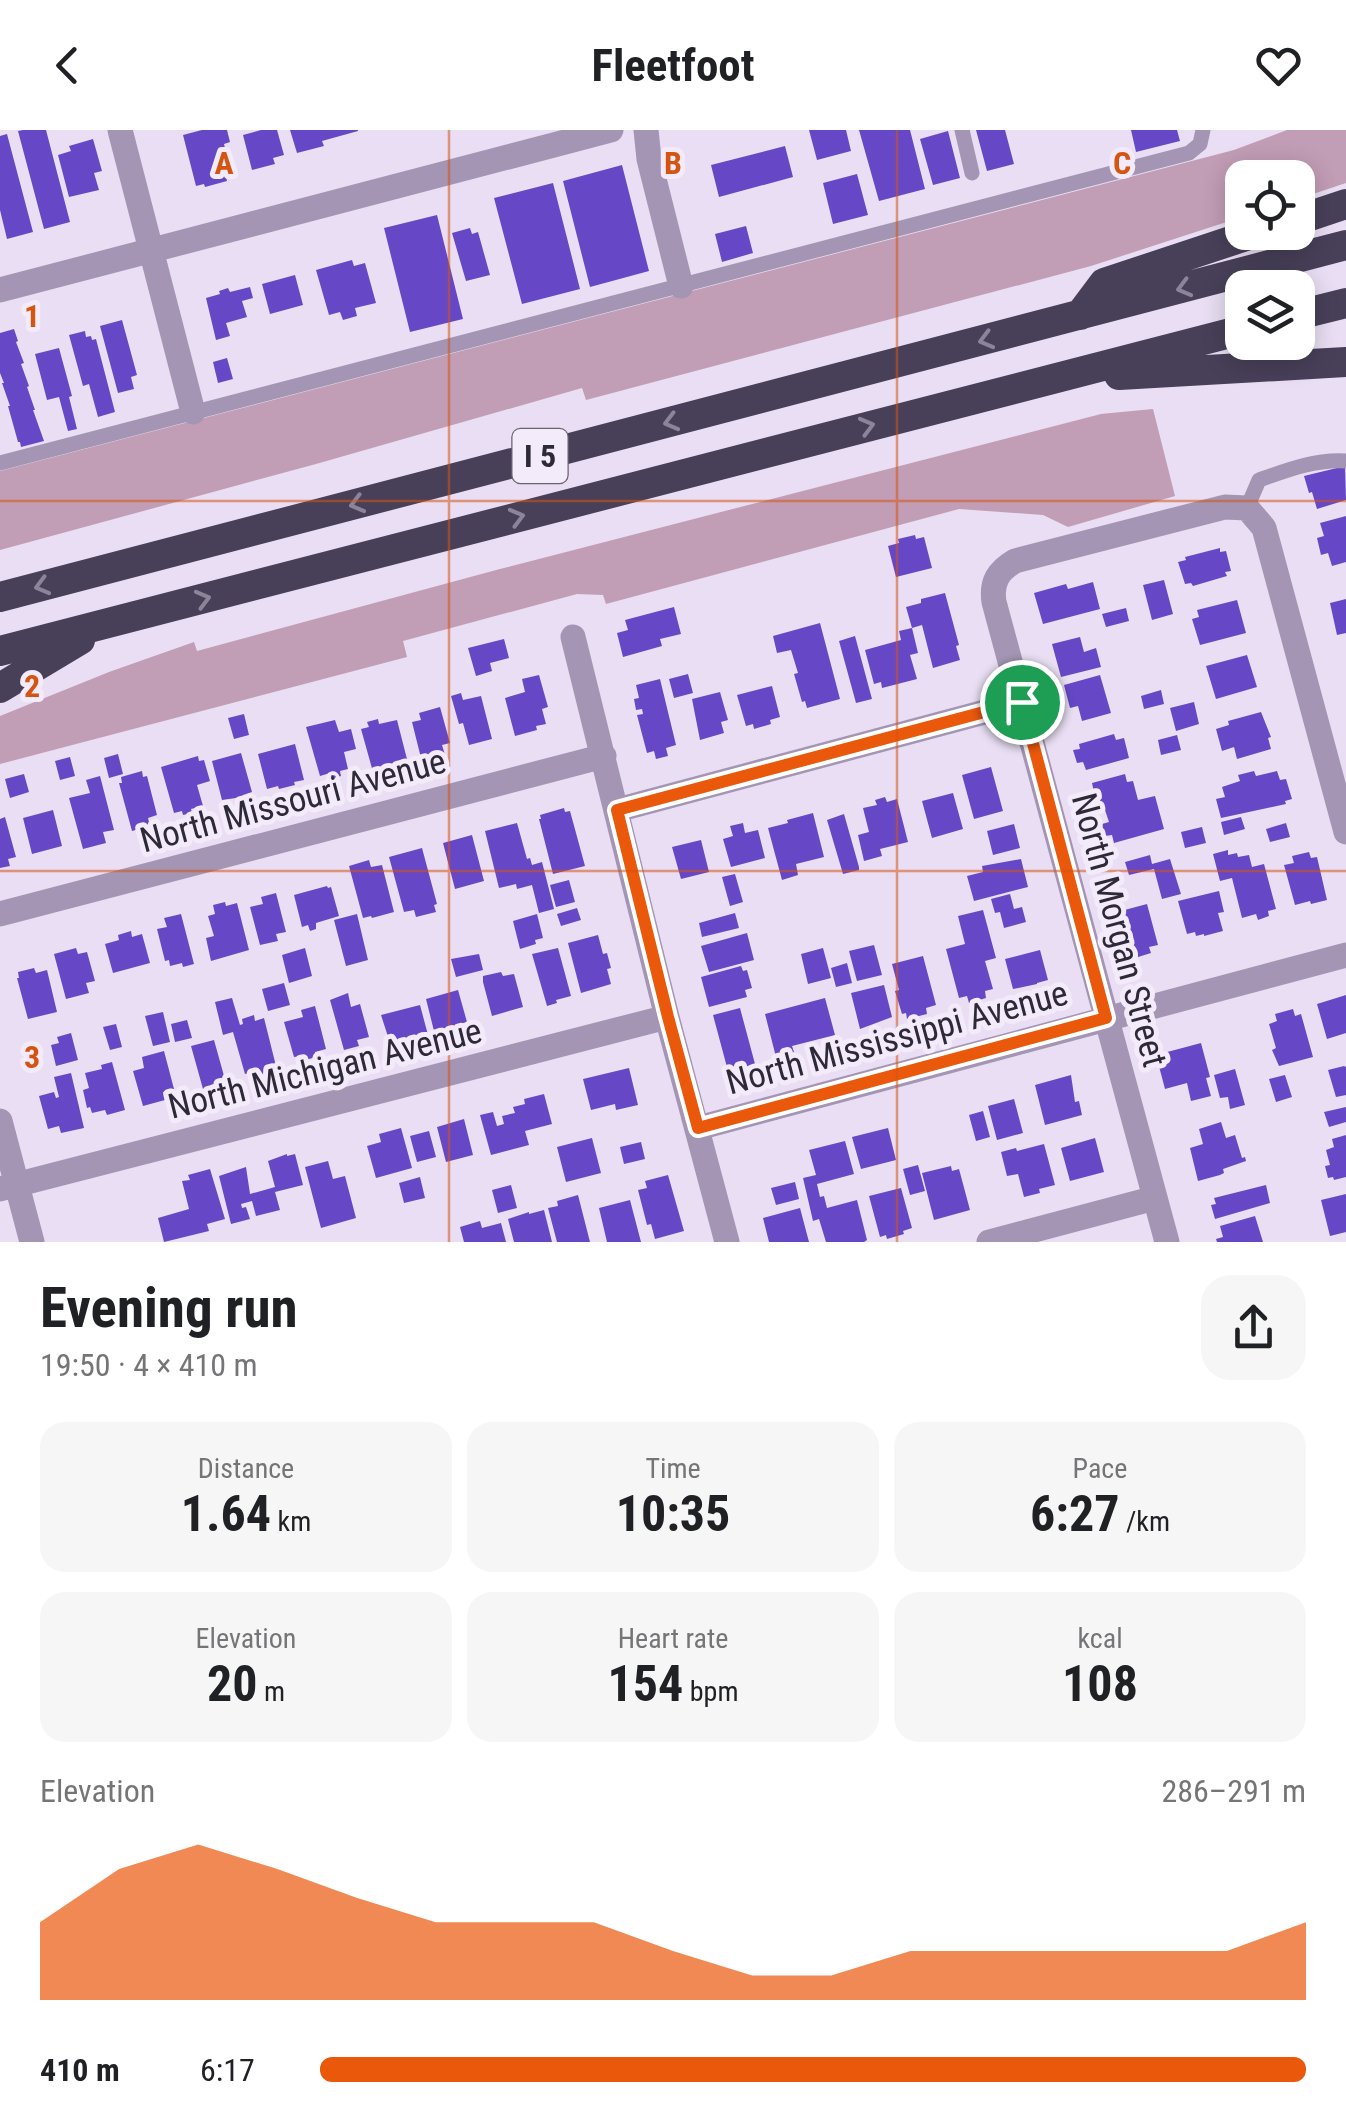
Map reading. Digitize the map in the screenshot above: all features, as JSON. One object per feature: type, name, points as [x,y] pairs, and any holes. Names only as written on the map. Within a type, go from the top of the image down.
[{"type":"highway","points":[[1315,214],[1346,204]]},
{"type":"highway","points":[[1080,315],[1104,283],[1225,243]]},
{"type":"highway","name":"I 5","points":[[0,596],[1346,245]]},
{"type":"highway","points":[[1315,311],[1346,303]]},
{"type":"highway","name":"I 5","points":[[0,652],[1225,334]]},
{"type":"highway","points":[[1046,380],[1346,362]]},
{"type":"highway","points":[[0,688],[108,624]]},
{"type":"street","points":[[120,130],[193,412]]},
{"type":"street","points":[[0,290],[611,130]]},
{"type":"street","points":[[646,130],[649,159],[681,286]]},
{"type":"street","name":"North Morgan Street","points":[[1166,1242],[992,589],[1005,567],[1016,561],[1224,507],[1247,508]]},
{"type":"street","points":[[1247,508],[1264,528],[1346,832]]},
{"type":"street","points":[[574,636],[727,1242]]},
{"type":"street","points":[[617,810],[1022,702]]},
{"type":"street","name":"North Missouri Avenue","points":[[0,914],[604,756]]},
{"type":"street","name":"North Mississippi Avenue","points":[[698,1128],[1346,955]]},
{"type":"street","name":"North Michigan Avenue","points":[[8,1187],[668,1017]]},
{"type":"street","points":[[0,1121],[8,1187],[32,1242]]},
{"type":"street","points":[[989,1242],[1155,1198]]},
{"type":"lane","points":[[962,130],[972,173]]},
{"type":"lane","points":[[0,463],[1189,153],[1200,144],[1203,130]]},
{"type":"lane","points":[[1247,508],[1259,480],[1330,460],[1346,461]]},
{"type":"shaded area","points":[[1287,130],[1346,130],[1346,183],[1315,193],[1315,160],[1225,160],[1225,223],[1091,266],[586,400],[582,388],[0,550],[0,471],[1234,150]]},
{"type":"shaded area","points":[[1153,409],[1175,496],[1068,527],[1043,515],[959,509],[606,604],[603,595],[577,594],[403,641],[407,657],[0,764],[0,716],[194,642],[197,651],[1101,414]]},
{"type":"building","points":[[46,130],[70,222],[44,229],[18,131]]},
{"type":"building","points":[[227,130],[230,142],[224,144],[227,157],[218,159],[227,181],[205,187],[196,186],[183,135]]},
{"type":"building","points":[[277,130],[284,155],[273,158],[275,164],[252,170],[243,135]]},
{"type":"building","points":[[290,130],[358,130],[358,131],[297,153]]},
{"type":"building","points":[[809,130],[846,130],[851,151],[817,160]]},
{"type":"building","points":[[859,130],[910,130],[925,189],[879,201]]},
{"type":"building","points":[[976,130],[1005,130],[1014,164],[987,171]]},
{"type":"building","points":[[1131,130],[1177,130],[1180,141],[1136,152]]},
{"type":"building","points":[[948,131],[960,178],[933,185],[920,139]]},
{"type":"building","points":[[7,134],[33,232],[7,239],[0,210],[0,136]]},
{"type":"building","points":[[93,139],[102,171],[94,173],[99,190],[69,197],[58,155],[71,151],[69,146]]},
{"type":"building","points":[[785,146],[793,177],[719,197],[711,165]]},
{"type":"building","points":[[622,165],[649,271],[590,287],[563,181]]},
{"type":"building","points":[[857,174],[868,215],[833,224],[823,183]]},
{"type":"building","points":[[553,183],[580,289],[522,304],[494,198]]},
{"type":"building","points":[[437,215],[463,319],[410,332],[384,228]]},
{"type":"building","points":[[746,226],[753,253],[722,262],[715,234]]},
{"type":"building","points":[[470,228],[472,234],[478,232],[490,275],[466,281],[452,233]]},
{"type":"building","points":[[352,260],[354,266],[365,263],[376,303],[355,308],[357,316],[343,320],[340,312],[329,315],[316,270]]},
{"type":"building","points":[[295,275],[303,305],[270,314],[262,284]]},
{"type":"building","points":[[250,287],[253,298],[242,301],[247,317],[226,323],[230,336],[216,340],[206,298],[228,288],[230,292]]},
{"type":"building","points":[[122,320],[137,375],[131,377],[134,389],[118,393],[100,326]]},
{"type":"building","points":[[14,329],[44,441],[21,447],[0,373],[0,333]]},
{"type":"building","points":[[85,331],[86,337],[96,339],[115,412],[98,417],[89,384],[83,386],[69,335]]},
{"type":"building","points":[[59,348],[77,429],[68,431],[59,397],[47,400],[35,354]]},
{"type":"building","points":[[227,358],[233,379],[218,383],[213,362]]},
{"type":"building","points":[[1345,466],[1346,500],[1317,509],[1304,476]]},
{"type":"building","points":[[1346,516],[1346,562],[1332,566],[1328,553],[1321,555],[1317,538],[1324,536],[1320,523]]},
{"type":"building","points":[[915,535],[916,539],[924,537],[932,568],[896,577],[888,546]]},
{"type":"building","points":[[1220,548],[1220,552],[1226,551],[1231,571],[1225,572],[1227,576],[1193,586],[1185,584],[1178,562]]},
{"type":"building","points":[[1164,580],[1173,614],[1152,620],[1143,585]]},
{"type":"building","points":[[1093,582],[1100,609],[1043,624],[1034,593]]},
{"type":"building","points":[[945,593],[960,660],[933,668],[922,625],[912,628],[906,607]]},
{"type":"building","points":[[1346,599],[1346,633],[1337,635],[1330,603]]},
{"type":"building","points":[[1237,600],[1246,633],[1200,645],[1192,619],[1199,617],[1197,610]]},
{"type":"building","points":[[674,607],[681,634],[660,639],[662,646],[623,657],[617,633],[628,630],[625,620]]},
{"type":"building","points":[[1126,608],[1129,621],[1106,627],[1102,614]]},
{"type":"building","points":[[820,623],[840,699],[807,708],[794,674],[798,673],[791,650],[777,653],[773,636]]},
{"type":"building","points":[[912,628],[918,653],[910,655],[917,679],[882,688],[881,682],[874,684],[865,650],[901,640],[899,631]]},
{"type":"building","points":[[855,636],[872,699],[856,703],[839,641]]},
{"type":"building","points":[[1080,637],[1084,652],[1096,648],[1101,667],[1061,677],[1052,644]]},
{"type":"building","points":[[504,639],[509,658],[490,663],[492,671],[476,676],[468,648]]},
{"type":"building","points":[[1247,655],[1257,687],[1216,699],[1206,666]]},
{"type":"building","points":[[688,674],[693,693],[674,698],[669,679]]},
{"type":"building","points":[[539,675],[548,707],[542,709],[546,724],[515,736],[505,698],[525,692],[522,679]]},
{"type":"building","points":[[1100,675],[1111,713],[1082,721],[1078,706],[1070,708],[1064,685]]},
{"type":"building","points":[[660,679],[676,745],[666,748],[668,756],[656,759],[654,751],[647,753],[637,715],[643,714],[642,709],[636,710],[634,699],[639,698],[636,685]]},
{"type":"building","points":[[772,686],[780,717],[754,729],[753,724],[746,726],[737,695]]},
{"type":"building","points":[[1161,690],[1164,704],[1144,709],[1141,696]]},
{"type":"building","points":[[720,692],[728,720],[721,722],[724,733],[700,740],[692,699]]},
{"type":"building","points":[[461,693],[463,700],[481,696],[492,739],[469,745],[451,696]]},
{"type":"building","points":[[1194,702],[1199,724],[1176,731],[1170,708]]},
{"type":"building","points":[[440,707],[450,743],[442,745],[445,755],[422,762],[412,722],[421,720],[419,713]]},
{"type":"building","points":[[1261,712],[1271,737],[1271,749],[1237,759],[1234,747],[1222,751],[1216,729],[1229,725],[1228,721]]},
{"type":"building","points":[[244,714],[249,735],[234,739],[228,718]]},
{"type":"building","points":[[378,719],[379,724],[397,720],[408,763],[373,772],[361,729]]},
{"type":"building","points":[[335,720],[339,732],[351,729],[356,749],[344,752],[348,769],[332,779],[330,773],[320,776],[306,727]]},
{"type":"building","points":[[1114,734],[1116,740],[1124,738],[1129,758],[1086,770],[1083,762],[1077,763],[1073,750],[1080,749],[1079,744]]},
{"type":"building","points":[[1177,735],[1181,750],[1161,755],[1158,740]]},
{"type":"building","points":[[295,744],[304,780],[267,789],[258,754]]},
{"type":"building","points":[[241,753],[252,792],[222,800],[212,761]]},
{"type":"building","points":[[118,754],[123,774],[109,778],[104,758]]},
{"type":"building","points":[[198,756],[199,761],[204,760],[210,781],[197,785],[203,806],[191,809],[192,813],[174,813],[161,767]]},
{"type":"building","points":[[70,757],[75,776],[60,780],[55,761]]},
{"type":"building","points":[[991,767],[1003,811],[974,819],[962,775]]},
{"type":"building","points":[[142,771],[143,777],[147,776],[157,815],[148,818],[150,826],[132,831],[119,783],[121,777]]},
{"type":"building","points":[[1254,771],[1256,776],[1277,771],[1280,780],[1286,779],[1292,799],[1286,804],[1221,818],[1216,799],[1225,797],[1222,787],[1240,781],[1238,775]]},
{"type":"building","points":[[24,774],[29,792],[10,798],[5,779]]},
{"type":"building","points":[[1125,774],[1127,782],[1133,781],[1138,800],[1155,796],[1164,829],[1114,843],[1112,835],[1105,836],[1102,824],[1109,822],[1105,810],[1091,814],[1087,799],[1095,797],[1092,783]]},
{"type":"building","points":[[100,776],[114,830],[103,832],[106,843],[83,849],[69,798],[90,793],[86,780]]},
{"type":"building","points":[[953,793],[963,829],[932,838],[922,801]]},
{"type":"building","points":[[885,797],[887,802],[897,799],[908,842],[880,849],[882,856],[864,861],[858,835],[869,832],[863,808],[877,805],[875,800]]},
{"type":"building","points":[[564,808],[565,812],[570,811],[585,866],[553,874],[539,819],[540,815]]},
{"type":"building","points":[[53,810],[62,846],[32,854],[23,818]]},
{"type":"building","points":[[813,813],[824,857],[796,864],[798,875],[782,880],[768,828]]},
{"type":"building","points":[[844,814],[859,870],[843,874],[827,820]]},
{"type":"building","points":[[5,817],[16,857],[8,859],[10,866],[0,868],[0,819]]},
{"type":"building","points":[[1241,817],[1245,829],[1224,835],[1221,822]]},
{"type":"building","points":[[517,823],[527,859],[532,865],[542,862],[554,909],[539,913],[532,885],[499,888],[485,831]]},
{"type":"building","points":[[743,823],[745,833],[758,830],[765,858],[731,867],[723,839],[733,836],[730,826]]},
{"type":"building","points":[[1286,823],[1290,837],[1270,842],[1266,829]]},
{"type":"building","points":[[1014,824],[1020,848],[993,855],[987,831]]},
{"type":"building","points":[[1202,827],[1206,843],[1185,848],[1181,832]]},
{"type":"building","points":[[472,835],[484,881],[455,889],[443,843]]},
{"type":"building","points":[[701,840],[709,872],[681,879],[672,847]]},
{"type":"building","points":[[422,848],[437,904],[436,912],[416,917],[414,910],[404,912],[389,857]]},
{"type":"building","points":[[1228,850],[1228,855],[1249,855],[1252,867],[1264,864],[1276,909],[1268,911],[1269,916],[1258,920],[1256,914],[1242,918],[1232,878],[1220,881],[1213,854]]},
{"type":"building","points":[[1309,852],[1311,858],[1317,857],[1327,900],[1295,905],[1284,865],[1294,863],[1292,856]]},
{"type":"building","points":[[1150,855],[1152,864],[1170,859],[1181,894],[1162,899],[1154,869],[1129,875],[1125,862]]},
{"type":"building","points":[[1021,859],[1028,887],[974,901],[967,876],[983,872],[982,866]]},
{"type":"building","points":[[369,860],[371,867],[382,865],[394,912],[363,918],[349,866]]},
{"type":"building","points":[[735,874],[743,902],[730,906],[722,877]]},
{"type":"building","points":[[569,880],[575,902],[556,907],[550,885]]},
{"type":"building","points":[[331,887],[339,916],[316,923],[316,929],[310,931],[308,925],[302,927],[294,895]]},
{"type":"building","points":[[1219,891],[1224,912],[1218,913],[1223,931],[1204,936],[1187,934],[1178,901]]},
{"type":"building","points":[[276,893],[286,932],[276,934],[278,941],[260,945],[250,907],[263,904],[261,897]]},
{"type":"building","points":[[1010,894],[1014,909],[1022,907],[1026,922],[1004,928],[991,899]]},
{"type":"building","points":[[225,902],[226,906],[237,903],[249,950],[211,961],[206,938],[214,936],[208,916],[215,914],[213,905]]},
{"type":"building","points":[[1147,904],[1158,945],[1149,947],[1151,953],[1138,957],[1137,951],[1128,953],[1117,912]]},
{"type":"building","points":[[577,908],[581,920],[561,926],[557,914]]},
{"type":"building","points":[[983,910],[996,958],[985,961],[993,989],[985,991],[986,998],[969,1003],[967,996],[959,998],[946,949],[965,944],[958,916]]},
{"type":"building","points":[[735,913],[739,928],[702,937],[699,923]]},
{"type":"building","points":[[181,914],[194,964],[170,966],[169,960],[165,961],[157,929],[167,927],[164,918]]},
{"type":"building","points":[[357,914],[368,960],[346,966],[334,920]]},
{"type":"building","points":[[537,914],[543,938],[520,949],[513,921]]},
{"type":"building","points":[[131,931],[132,937],[142,934],[150,963],[113,973],[105,944]]},
{"type":"building","points":[[747,933],[754,960],[709,972],[701,946]]},
{"type":"building","points":[[598,935],[611,968],[607,969],[611,984],[581,993],[568,943]]},
{"type":"building","points":[[874,945],[882,975],[857,981],[849,951]]},
{"type":"building","points":[[76,948],[78,954],[87,952],[95,981],[86,983],[89,993],[66,999],[54,954]]},
{"type":"building","points":[[305,948],[312,976],[289,983],[282,955]]},
{"type":"building","points":[[558,948],[571,996],[547,1006],[532,954]]},
{"type":"building","points":[[823,948],[831,978],[808,984],[801,954]]},
{"type":"building","points":[[1040,950],[1048,980],[1013,989],[1005,959]]},
{"type":"building","points":[[479,954],[483,970],[456,977],[451,959]]},
{"type":"building","points":[[923,956],[936,1005],[926,1008],[927,1014],[907,1019],[895,991],[899,990],[892,964]]},
{"type":"building","points":[[847,963],[852,983],[836,987],[831,968]]},
{"type":"building","points":[[741,966],[743,971],[747,970],[752,988],[745,990],[747,997],[709,1007],[701,977]]},
{"type":"building","points":[[34,968],[36,973],[47,970],[57,1012],[28,1019],[17,978],[18,972]]},
{"type":"building","points":[[501,972],[503,976],[514,974],[523,1007],[492,1016],[483,976]]},
{"type":"building","points":[[284,983],[290,1005],[268,1011],[262,989]]},
{"type":"building","points":[[884,985],[892,1017],[860,1029],[851,993]]},
{"type":"building","points":[[458,990],[467,1022],[455,1025],[457,1031],[444,1035],[442,1029],[434,1031],[426,999]]},
{"type":"building","points":[[348,993],[351,1007],[360,1004],[369,1037],[357,1040],[359,1046],[344,1050],[330,1000]]},
{"type":"building","points":[[1346,995],[1346,1033],[1327,1039],[1317,1004]]},
{"type":"building","points":[[232,998],[240,1025],[242,1019],[254,1015],[255,1021],[264,1018],[276,1073],[255,1079],[253,1072],[245,1074],[233,1032],[223,1035],[215,1002]]},
{"type":"building","points":[[825,998],[835,1035],[792,1046],[794,1052],[776,1057],[765,1014]]},
{"type":"building","points":[[420,1005],[428,1035],[404,1041],[406,1046],[392,1049],[381,1015]]},
{"type":"building","points":[[315,1006],[326,1049],[302,1061],[301,1056],[294,1057],[284,1022],[303,1017],[301,1010]]},
{"type":"building","points":[[740,1008],[755,1064],[728,1071],[713,1015]]},
{"type":"building","points":[[1293,1009],[1295,1016],[1301,1014],[1313,1057],[1279,1066],[1272,1050],[1276,1048],[1269,1024],[1277,1021],[1275,1014]]},
{"type":"building","points":[[163,1012],[170,1042],[153,1046],[145,1016]]},
{"type":"building","points":[[187,1020],[192,1038],[175,1042],[171,1024]]},
{"type":"building","points":[[116,1024],[122,1047],[110,1050],[103,1027]]},
{"type":"building","points":[[71,1033],[78,1060],[56,1066],[51,1045],[59,1043],[57,1037]]},
{"type":"building","points":[[214,1040],[226,1083],[207,1093],[191,1046]]},
{"type":"building","points":[[1201,1043],[1211,1096],[1191,1101],[1187,1083],[1165,1089],[1156,1055]]},
{"type":"building","points":[[164,1051],[174,1089],[163,1092],[165,1100],[143,1106],[133,1071],[144,1068],[142,1057]]},
{"type":"building","points":[[112,1062],[125,1110],[107,1115],[105,1110],[92,1113],[83,1090],[89,1088],[85,1073]]},
{"type":"building","points":[[1344,1066],[1346,1095],[1336,1097],[1328,1070]]},
{"type":"building","points":[[629,1068],[638,1105],[616,1110],[615,1104],[591,1110],[583,1079]]},
{"type":"building","points":[[1235,1069],[1245,1105],[1230,1109],[1228,1097],[1220,1098],[1214,1075]]},
{"type":"building","points":[[71,1073],[84,1128],[61,1133],[59,1126],[48,1129],[39,1096],[54,1092],[59,1097],[54,1077]]},
{"type":"building","points":[[1071,1075],[1075,1102],[1079,1101],[1082,1115],[1045,1125],[1035,1085]]},
{"type":"building","points":[[1285,1075],[1292,1097],[1276,1102],[1269,1079]]},
{"type":"building","points":[[544,1094],[552,1124],[525,1131],[529,1145],[491,1155],[480,1115],[493,1112],[497,1126],[504,1124],[502,1116],[515,1113],[513,1107],[525,1104],[524,1099]]},
{"type":"building","points":[[1014,1099],[1023,1133],[997,1140],[988,1106]]},
{"type":"building","points":[[1346,1107],[1346,1122],[1329,1127],[1324,1112]]},
{"type":"building","points":[[983,1111],[990,1137],[976,1141],[969,1115]]},
{"type":"building","points":[[464,1119],[473,1155],[446,1162],[437,1127]]},
{"type":"building","points":[[1221,1122],[1226,1138],[1235,1135],[1246,1161],[1198,1181],[1190,1148],[1203,1144],[1199,1129]]},
{"type":"building","points":[[401,1128],[412,1168],[376,1178],[367,1146],[381,1142],[379,1134]]},
{"type":"building","points":[[888,1128],[896,1160],[861,1169],[852,1137]]},
{"type":"building","points":[[429,1131],[436,1157],[417,1162],[410,1136]]},
{"type":"building","points":[[1346,1135],[1346,1177],[1328,1178],[1326,1150],[1334,1147],[1332,1139]]},
{"type":"building","points":[[592,1138],[601,1173],[566,1182],[557,1147]]},
{"type":"building","points":[[1095,1138],[1104,1172],[1070,1181],[1061,1148]]},
{"type":"building","points":[[845,1141],[854,1174],[817,1184],[827,1208],[857,1200],[867,1240],[826,1242],[819,1219],[813,1221],[803,1178],[816,1175],[809,1150]]},
{"type":"building","points":[[641,1142],[645,1159],[624,1164],[620,1147]]},
{"type":"building","points":[[1044,1144],[1055,1185],[1024,1197],[1018,1174],[1007,1176],[1001,1152]]},
{"type":"building","points":[[295,1154],[303,1185],[275,1192],[280,1210],[256,1216],[252,1201],[241,1204],[250,1219],[231,1224],[219,1176],[246,1167],[250,1194],[275,1187],[268,1161]]},
{"type":"building","points":[[328,1161],[333,1179],[345,1176],[356,1218],[321,1228],[305,1167]]},
{"type":"building","points":[[918,1165],[925,1191],[910,1195],[903,1169]]},
{"type":"building","points":[[951,1166],[952,1171],[959,1169],[970,1210],[934,1220],[922,1173]]},
{"type":"building","points":[[210,1169],[225,1219],[207,1224],[209,1231],[164,1242],[158,1218],[189,1209],[182,1181],[190,1180],[188,1175]]},
{"type":"building","points":[[668,1175],[684,1231],[655,1239],[638,1190],[647,1188],[645,1181]]},
{"type":"building","points":[[420,1177],[425,1198],[404,1203],[399,1183]]},
{"type":"building","points":[[795,1182],[799,1199],[776,1205],[771,1188]]},
{"type":"building","points":[[511,1185],[517,1208],[498,1213],[492,1190]]},
{"type":"building","points":[[1266,1185],[1270,1203],[1215,1219],[1211,1205],[1216,1204],[1214,1198]]},
{"type":"building","points":[[901,1188],[912,1228],[887,1239],[886,1235],[880,1237],[869,1196]]},
{"type":"building","points":[[1346,1194],[1346,1232],[1330,1236],[1321,1200]]},
{"type":"building","points":[[578,1195],[590,1242],[557,1242],[548,1208]]},
{"type":"building","points":[[630,1200],[641,1242],[607,1242],[599,1208]]},
{"type":"building","points":[[800,1208],[809,1242],[769,1242],[763,1218]]},
{"type":"building","points":[[544,1210],[552,1242],[514,1242],[508,1219]]},
{"type":"building","points":[[1255,1216],[1263,1242],[1217,1242],[1223,1237],[1220,1226]]},
{"type":"building","points":[[480,1221],[482,1228],[501,1223],[506,1242],[464,1242],[460,1227]]},
{"type":"route","points":[[1022,702],[1106,1018],[698,1128],[617,810],[1022,702]]}]
